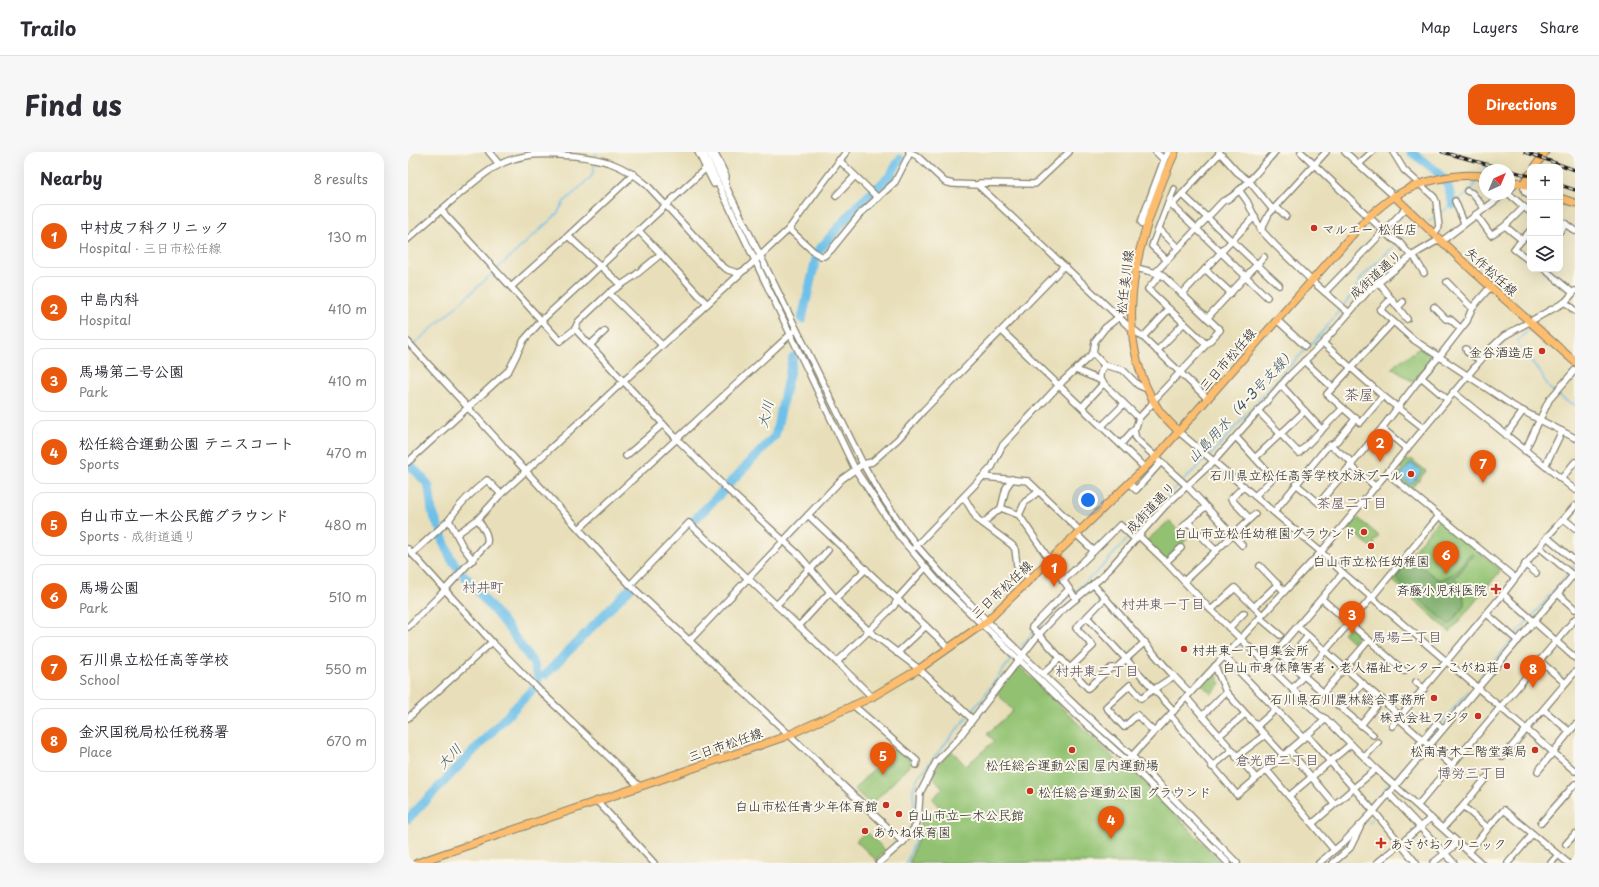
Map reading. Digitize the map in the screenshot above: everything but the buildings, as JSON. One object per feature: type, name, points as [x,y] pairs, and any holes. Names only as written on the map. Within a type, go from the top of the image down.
[{"type":"main road","name":"松任美川線","points":[[1175,152],[1156,195],[1146,227],[1136,268],[1132,300],[1131,326],[1139,371],[1147,389],[1157,408],[1179,432]]},
{"type":"main road","points":[[1537,164],[1545,152]]},
{"type":"main road","name":"三日市松任線","points":[[417,863],[788,735],[872,697],[919,669],[984,623],[1144,468],[1158,460],[1179,432],[1368,217],[1394,196],[1420,184],[1440,179],[1479,176]]},
{"type":"main road","name":"矢作松任線","points":[[1394,196],[1575,362]]},
{"type":"main road","points":[[1563,199],[1575,203]]},
{"type":"street","points":[[489,152],[499,164]]},
{"type":"street","points":[[698,152],[715,184],[723,187]]},
{"type":"street","points":[[703,152],[723,187]]},
{"type":"street","points":[[709,152],[723,187],[855,469],[879,507],[912,552],[925,568],[984,623],[1023,655],[1237,863]]},
{"type":"street","points":[[714,152],[726,176],[723,187]]},
{"type":"street","points":[[456,534],[478,520],[501,494],[527,472],[623,381],[789,229],[846,152]]},
{"type":"street","points":[[789,229],[814,252],[824,256],[831,250],[861,213],[874,194],[895,182],[910,152],[918,156],[944,182],[953,184],[978,185],[980,183],[1035,184],[1069,152]]},
{"type":"street","points":[[1156,152],[1164,160]]},
{"type":"street","points":[[1146,227],[1141,222],[1168,152]]},
{"type":"street","points":[[1154,273],[1223,201],[1249,181],[1275,152]]},
{"type":"street","points":[[1301,152],[1384,232],[1412,255],[1424,273]]},
{"type":"street","points":[[1261,230],[1269,214],[1274,208],[1326,152]]},
{"type":"street","points":[[1346,152],[1394,196]]},
{"type":"street","points":[[1359,164],[1372,152]]},
{"type":"street","points":[[1393,152],[1404,170],[1436,201],[1439,227],[1434,234]]},
{"type":"street","points":[[1170,204],[1182,194],[1220,153],[1274,208],[1286,216]]},
{"type":"street","points":[[408,239],[440,210],[499,164],[525,156],[552,154],[602,160],[612,163],[634,174],[647,185],[722,266],[738,273],[745,270]]},
{"type":"street","points":[[839,160],[874,194]]},
{"type":"street","points":[[408,462],[510,370],[524,340],[542,320],[706,168]]},
{"type":"street","points":[[511,287],[634,174]]},
{"type":"street","points":[[836,196],[855,176]]},
{"type":"street","points":[[1524,184],[1525,192],[1527,193]]},
{"type":"street","points":[[978,185],[1208,399]]},
{"type":"street","points":[[1167,260],[1152,246],[1170,204],[1174,189]]},
{"type":"street","points":[[1239,190],[1247,201],[1261,230],[1312,281],[1349,313]]},
{"type":"street","points":[[1469,192],[1484,208]]},
{"type":"street","points":[[1182,194],[1279,285]]},
{"type":"street","points":[[1515,199],[1527,210]]},
{"type":"street","name":"成街道通り","points":[[903,842],[915,827],[918,820],[920,793],[936,762],[957,740],[969,717],[1023,655],[1036,631],[1072,594],[1093,584],[1102,576],[1183,482],[1236,437],[1281,385],[1323,343],[1378,282],[1412,255],[1456,232],[1464,223],[1495,200]]},
{"type":"street","points":[[1456,203],[1464,223]]},
{"type":"street","points":[[1170,204],[1268,297]]},
{"type":"street","points":[[1476,214],[1491,236],[1505,226],[1524,207]]},
{"type":"street","points":[[1325,292],[1406,208]]},
{"type":"street","points":[[440,210],[560,341],[575,329],[578,322],[609,293],[661,254]]},
{"type":"street","points":[[1182,294],[1255,216]]},
{"type":"street","points":[[1563,222],[1575,231]]},
{"type":"street","points":[[1563,228],[1566,224]]},
{"type":"street","points":[[1505,226],[1522,240]]},
{"type":"street","points":[[1159,229],[1178,248]]},
{"type":"street","points":[[638,230],[707,304]]},
{"type":"street","points":[[1527,234],[1514,249],[1527,260]]},
{"type":"street","points":[[568,236],[621,285]]},
{"type":"street","points":[[1207,318],[1264,257]]},
{"type":"street","points":[[757,259],[796,329],[862,464],[879,492],[917,546],[984,623],[1019,660],[1073,712],[1129,758],[1228,863]]},
{"type":"street","points":[[688,641],[842,478],[862,464],[872,462],[894,443],[1064,266]]},
{"type":"street","points":[[1121,444],[1134,430],[1139,418],[1153,401],[1220,330],[1161,274],[1136,268]]},
{"type":"street","points":[[1205,269],[1231,293]]},
{"type":"street","points":[[1129,758],[1321,552],[1480,360],[1504,336],[1565,302],[1574,292],[1548,272]]},
{"type":"street","points":[[1161,274],[1148,289],[1206,344]]},
{"type":"street","points":[[1378,282],[1407,319]]},
{"type":"street","points":[[1448,282],[1472,308]]},
{"type":"street","points":[[1296,484],[1320,503],[1382,428],[1421,377],[1439,357],[1467,320],[1472,308],[1491,286]]},
{"type":"street","points":[[609,293],[662,346]]},
{"type":"street","points":[[1391,299],[1380,310],[1414,340],[1467,376],[1523,411],[1575,438]]},
{"type":"street","points":[[912,552],[992,467],[1002,446],[1093,353],[1095,341],[1105,328],[1119,317],[1132,300]]},
{"type":"street","points":[[1398,307],[1403,302]]},
{"type":"street","points":[[1565,302],[1575,311]]},
{"type":"street","points":[[1434,307],[1446,319],[1450,319],[1460,328]]},
{"type":"street","points":[[1143,337],[1169,309]]},
{"type":"street","points":[[1277,320],[1305,346]]},
{"type":"street","points":[[1383,396],[1360,422],[1327,394],[1392,322]]},
{"type":"street","points":[[1157,351],[1184,323]]},
{"type":"street","points":[[575,329],[677,439],[725,487],[783,540],[810,568],[830,592],[869,631],[919,669],[969,717]]},
{"type":"street","points":[[579,530],[796,329]]},
{"type":"street","points":[[590,345],[605,331]]},
{"type":"street","points":[[1002,331],[1121,444],[1144,468]]},
{"type":"street","points":[[1323,343],[1383,396],[1424,428]]},
{"type":"street","points":[[410,345],[630,585],[903,842],[879,863]]},
{"type":"street","points":[[1466,348],[1467,352],[1480,360]]},
{"type":"street","points":[[1093,353],[1104,365],[1123,370],[1138,385],[1147,389]]},
{"type":"street","points":[[1304,361],[1333,388]]},
{"type":"street","points":[[1082,407],[1101,382],[1100,374],[1104,365]]},
{"type":"street","points":[[1076,370],[1101,382],[1139,418]]},
{"type":"street","points":[[1526,451],[1539,419],[1555,392],[1575,370]]},
{"type":"street","points":[[1421,377],[1448,400]]},
{"type":"street","points":[[1281,385],[1322,430]]},
{"type":"street","points":[[1454,392],[1575,490]]},
{"type":"street","points":[[1102,426],[1124,404]]},
{"type":"street","points":[[1258,412],[1299,453],[1343,408]]},
{"type":"street","points":[[1506,435],[1523,411]]},
{"type":"street","points":[[1255,458],[1305,412]]},
{"type":"street","points":[[1274,512],[1326,448],[1337,441],[1356,418]]},
{"type":"street","points":[[626,456],[663,424]]},
{"type":"street","points":[[1382,428],[1407,449]]},
{"type":"street","points":[[1134,430],[1136,439],[1183,482],[1242,545]]},
{"type":"street","points":[[1545,466],[1562,431]]},
{"type":"street","points":[[1179,432],[1244,486],[1321,552],[1343,573],[1575,771]]},
{"type":"street","points":[[1236,437],[1273,478],[1255,496]]},
{"type":"street","points":[[1330,445],[1376,487]]},
{"type":"street","points":[[1129,483],[1136,490],[1158,460]]},
{"type":"street","points":[[1561,479],[1575,462]]},
{"type":"street","points":[[1387,473],[1515,578]]},
{"type":"street","points":[[983,477],[1028,481],[1078,532],[1094,551]]},
{"type":"street","points":[[983,523],[1001,508],[1006,488],[1012,479]]},
{"type":"street","points":[[501,494],[487,480],[468,496],[456,509],[449,520],[410,551],[492,642],[537,688],[639,786]]},
{"type":"street","points":[[1244,486],[1231,499],[1249,518]]},
{"type":"street","points":[[1019,514],[1025,502],[1038,492]]},
{"type":"street","points":[[964,498],[977,519],[1012,545],[1015,549],[1017,566],[1030,579]]},
{"type":"street","points":[[1392,726],[1504,594],[1547,537],[1575,506]]},
{"type":"street","points":[[1182,528],[1205,507]]},
{"type":"street","points":[[1001,508],[1019,514],[1072,594],[1032,627],[1088,688],[1111,668],[1116,668],[1144,642]]},
{"type":"street","points":[[1184,581],[1249,518],[1255,514]]},
{"type":"street","points":[[808,515],[898,598],[949,648]]},
{"type":"street","points":[[1292,689],[1372,597],[1439,516]]},
{"type":"street","points":[[1564,519],[1575,528]]},
{"type":"street","points":[[449,520],[456,534],[473,560]]},
{"type":"street","points":[[408,627],[485,547],[488,539],[478,520]]},
{"type":"street","points":[[1188,522],[1216,551]]},
{"type":"street","points":[[630,585],[689,523],[837,662],[872,697]]},
{"type":"street","points":[[1063,581],[1120,525],[1128,533],[1136,537],[1166,562],[1211,610],[1319,715],[1326,719],[1376,769],[1396,784],[1458,843],[1482,863]]},
{"type":"street","points":[[1547,537],[1575,561]]},
{"type":"street","points":[[1319,863],[1363,822],[1376,813],[1388,793],[1478,688],[1531,619],[1558,594],[1572,574],[1539,547]]},
{"type":"street","points":[[1166,562],[1181,548]]},
{"type":"street","points":[[776,605],[784,598],[797,580],[828,550]]},
{"type":"street","points":[[1526,564],[1536,573]]},
{"type":"street","points":[[1260,566],[1284,591]]},
{"type":"street","points":[[837,662],[894,606],[898,598],[925,568]]},
{"type":"street","points":[[836,598],[866,569]]},
{"type":"street","points":[[1266,663],[1343,573]]},
{"type":"street","points":[[1093,584],[1174,676],[1202,716],[1236,757],[1256,778]]},
{"type":"street","points":[[1254,607],[1278,584]]},
{"type":"street","points":[[1211,610],[1235,588],[1254,607],[1261,617],[1280,635]]},
{"type":"street","points":[[798,626],[830,592]]},
{"type":"street","points":[[1504,594],[1575,658]]},
{"type":"street","points":[[1558,594],[1575,609]]},
{"type":"street","points":[[1070,668],[1093,646],[1076,628],[1105,598]]},
{"type":"street","points":[[1322,599],[1404,671]]},
{"type":"street","points":[[1230,628],[1244,613]]},
{"type":"street","points":[[1486,614],[1515,639]]},
{"type":"street","points":[[1087,617],[1155,690],[1212,767],[1236,795],[1326,719]]},
{"type":"street","points":[[1418,804],[1575,619]]},
{"type":"street","points":[[897,653],[926,626]]},
{"type":"street","points":[[1298,627],[1382,699],[1423,740],[1451,765]]},
{"type":"street","points":[[1287,661],[1308,636]]},
{"type":"street","points":[[1324,692],[1369,640]]},
{"type":"street","points":[[408,718],[492,642]]},
{"type":"street","points":[[1276,652],[1373,735]]},
{"type":"street","points":[[1224,656],[1331,762],[1376,813],[1416,863]]},
{"type":"street","points":[[1043,674],[1060,658]]},
{"type":"street","points":[[1540,660],[1565,683]]},
{"type":"street","points":[[1215,666],[1226,692],[1283,755]]},
{"type":"street","points":[[1503,757],[1575,672]]},
{"type":"street","points":[[1154,732],[1137,715],[1124,727],[1106,707],[1130,685],[1140,698],[1155,690],[1174,676]]},
{"type":"street","points":[[1416,682],[1424,689]]},
{"type":"street","points":[[1343,708],[1363,683]]},
{"type":"street","points":[[1202,716],[1226,692]]},
{"type":"street","points":[[1360,725],[1382,699]]},
{"type":"street","points":[[854,705],[917,761],[916,765]]},
{"type":"street","points":[[1257,726],[1276,709]]},
{"type":"street","points":[[1544,710],[1569,732]]},
{"type":"street","points":[[1219,736],[1245,714]]},
{"type":"street","points":[[1416,748],[1437,723],[1443,728]]},
{"type":"street","points":[[1538,771],[1575,725]]},
{"type":"street","points":[[1236,757],[1265,735]]},
{"type":"street","points":[[1364,757],[1378,742]]},
{"type":"street","points":[[1289,796],[1351,744]]},
{"type":"street","points":[[1289,750],[1334,804]]},
{"type":"street","points":[[1212,767],[1231,751]]},
{"type":"street","points":[[1266,769],[1313,823],[1334,850]]},
{"type":"street","points":[[1313,823],[1376,769]]},
{"type":"street","points":[[1443,828],[1486,778]]},
{"type":"street","points":[[1541,823],[1575,784]]},
{"type":"street","points":[[1388,793],[1454,863]]},
{"type":"street","points":[[597,801],[654,863]]},
{"type":"street","points":[[1463,806],[1488,828]]},
{"type":"street","points":[[1469,852],[1504,810],[1568,863]]},
{"type":"street","points":[[1379,862],[1431,818]]},
{"type":"street","points":[[1333,863],[1350,848],[1363,822]]},
{"type":"street","points":[[1508,863],[1533,834]]},
{"type":"street","points":[[1566,844],[1575,834]]},
{"type":"street","points":[[1433,863],[1458,843]]},
{"type":"street","points":[[1551,863],[1558,855]]},
{"type":"street","points":[[1340,857],[1345,863]]},
{"type":"green space","points":[[1422,345],[1437,355],[1413,382],[1392,368]]},
{"type":"green space","name":"石川県立松任高等学校水泳プール","points":[[1406,459],[1409,461],[1411,459],[1426,471],[1411,489],[1396,477],[1403,469],[1399,467]]},
{"type":"green space","name":"白山市立松任幼稚園グラウンド","points":[[1358,518],[1379,536],[1374,542],[1375,544],[1372,548],[1349,529]]},
{"type":"green space","points":[[1439,519],[1501,570],[1450,632],[1391,579]]},
{"type":"green space","points":[[1169,521],[1187,539],[1166,561],[1146,541]]},
{"type":"green space","points":[[1472,553],[1474,555],[1455,578],[1459,584],[1456,589],[1463,595],[1465,605],[1449,625],[1395,578],[1411,559],[1439,580],[1451,575]]},
{"type":"green space","points":[[1350,626],[1360,634],[1353,642],[1343,633]]},
{"type":"green space","points":[[1019,666],[1120,764],[1148,785],[1221,863],[909,863],[920,833],[918,832],[922,819],[927,821],[940,808],[932,799],[943,788],[932,776],[942,760],[952,751],[966,766],[994,741],[987,734],[1013,711],[997,693]]},
{"type":"green space","points":[[1215,672],[1221,684],[1211,694],[1202,685]]},
{"type":"green space","points":[[896,746],[913,762],[871,805],[854,789]]},
{"type":"green space","points":[[866,831],[885,850],[876,860],[856,841]]},
{"type":"water","points":[[1411,463],[1422,471],[1411,485],[1400,476]]},
{"type":"waterway","points":[[1411,152],[1434,169],[1447,183],[1453,205]]},
{"type":"waterway","name":"大川","points":[[818,251],[858,205],[890,176],[900,159]]},
{"type":"waterway","points":[[497,269],[557,214],[564,202],[591,177],[595,163]]},
{"type":"waterway","points":[[1470,191],[1478,179]]},
{"type":"waterway","name":"山島用水（4-3号支線）","points":[[1438,215],[1468,193]]},
{"type":"waterway","name":"山島用水（4-3号支線）","points":[[1429,221],[1435,217]]},
{"type":"waterway","name":"山島用水（4-3号支線）","points":[[1400,240],[1419,226]]},
{"type":"waterway","name":"山島用水（4-3号支線）","points":[[1210,456],[1283,373],[1320,335],[1353,293],[1361,278],[1397,243]]},
{"type":"waterway","name":"大川","points":[[802,319],[816,258]]},
{"type":"waterway","points":[[408,350],[494,272]]},
{"type":"waterway","points":[[1528,331],[1518,340],[1518,344],[1540,372],[1549,388],[1565,400],[1575,405]]},
{"type":"waterway","name":"大川","points":[[728,485],[775,436],[793,357]]},
{"type":"waterway","name":"山島用水（4-3号支線）","points":[[1184,480],[1207,458]]},
{"type":"waterway","points":[[411,466],[429,487],[432,511],[438,526]]},
{"type":"waterway","name":"山島用水（4-3号支線）","points":[[1132,533],[1159,503],[1181,483]]},
{"type":"waterway","name":"大川","points":[[691,523],[724,490]]},
{"type":"waterway","points":[[441,534],[451,559],[459,569]]},
{"type":"waterway","name":"山島用水（4-3号支線）","points":[[1073,593],[1100,569],[1130,536]]},
{"type":"waterway","points":[[1570,571],[1575,565]]},
{"type":"waterway","points":[[1532,617],[1568,573]]},
{"type":"waterway","points":[[464,575],[506,625],[534,664],[538,677],[537,683]]},
{"type":"waterway","points":[[546,674],[630,588]]},
{"type":"waterway","name":"山島用水（4-3号支線）","points":[[1036,629],[1070,595]]},
{"type":"waterway","points":[[1515,636],[1529,619]]},
{"type":"waterway","name":"山島用水（4-3号支線）","points":[[1022,646],[1033,632]]},
{"type":"waterway","points":[[1480,678],[1513,639]]},
{"type":"waterway","name":"山島用水（4-3号支線）","points":[[970,714],[1010,661]]},
{"type":"waterway","name":"大川","points":[[408,819],[533,689]]},
{"type":"waterway","points":[[1440,724],[1468,692]]},
{"type":"waterway","name":"山島用水（4-3号支線）","points":[[914,808],[913,789],[918,777],[967,717]]},
{"type":"waterway","points":[[1427,740],[1438,728]]},
{"type":"waterway","points":[[1394,779],[1424,744]]},
{"type":"waterway","points":[[1381,794],[1389,784]]},
{"type":"waterway","points":[[1369,823],[1376,815]]},
{"type":"waterway","name":"山島用水（4-3号支線）","points":[[906,863],[917,833]]},
{"type":"waterway","points":[[1327,863],[1345,848]]},
{"type":"railway","points":[[1442,152],[1527,175]]},
{"type":"railway","points":[[1525,152],[1575,170]]},
{"type":"railway","points":[[1563,186],[1575,190]]},
{"type":"place","name":"マルエー 松任店","points":[[1314,228]]},
{"type":"place","name":"金谷酒造店","points":[[1542,351]]},
{"type":"place","name":"中島内科","points":[[1380,462]]},
{"type":"place","name":"石川県立松任高等学校水泳プール","points":[[1411,474]]},
{"type":"place","name":"石川県立松任高等学校","points":[[1483,483]]},
{"type":"place","name":"白山市立松任幼稚園グラウンド","points":[[1364,532]]},
{"type":"place","name":"白山市立松任幼稚園","points":[[1371,546]]},
{"type":"place","name":"馬場公園","points":[[1446,574]]},
{"type":"place","name":"中村皮フ科クリニック","points":[[1054,587]]},
{"type":"place","name":"斉藤小児科医院","points":[[1496,589]]},
{"type":"place","name":"馬場第二号公園","points":[[1352,634]]},
{"type":"place","name":"村井東一丁目集会所","points":[[1184,649]]},
{"type":"place","name":"白山市身体障害者・老人福祉センター こがね荘","points":[[1507,666]]},
{"type":"place","name":"金沢国税局松任税務署","points":[[1533,688]]},
{"type":"place","name":"石川県石川農林総合事務所","points":[[1434,698]]},
{"type":"place","name":"株式会社フジタ","points":[[1478,716]]},
{"type":"place","name":"松任総合運動公園 屋内運動場","points":[[1072,750]]},
{"type":"place","name":"松南青木二階堂薬局","points":[[1535,750]]},
{"type":"place","name":"白山市立一木公民館グラウンド","points":[[883,775]]},
{"type":"place","name":"松任総合運動公園 グラウンド","points":[[1030,791]]},
{"type":"place","name":"白山市松任青少年体育館","points":[[886,805]]},
{"type":"place","name":"白山市立一木公民館","points":[[899,814]]},
{"type":"place","name":"あかね保育園","points":[[865,831]]},
{"type":"place","name":"松任総合運動公園 テニスコート","points":[[1111,839]]},
{"type":"place","name":"あさがおクリニック","points":[[1381,843]]},
{"type":"district","name":"茶屋","points":[[1359,393]]},
{"type":"district","name":"茶屋二丁目","points":[[1352,502]]},
{"type":"district","name":"村井町","points":[[483,586]]},
{"type":"district","name":"村井東一丁目","points":[[1163,603]]},
{"type":"district","name":"馬場二丁目","points":[[1407,636]]},
{"type":"district","name":"村井東二丁目","points":[[1097,670]]},
{"type":"district","name":"倉光西二丁目","points":[[1277,759]]},
{"type":"district","name":"博労三丁目","points":[[1472,772]]}]
